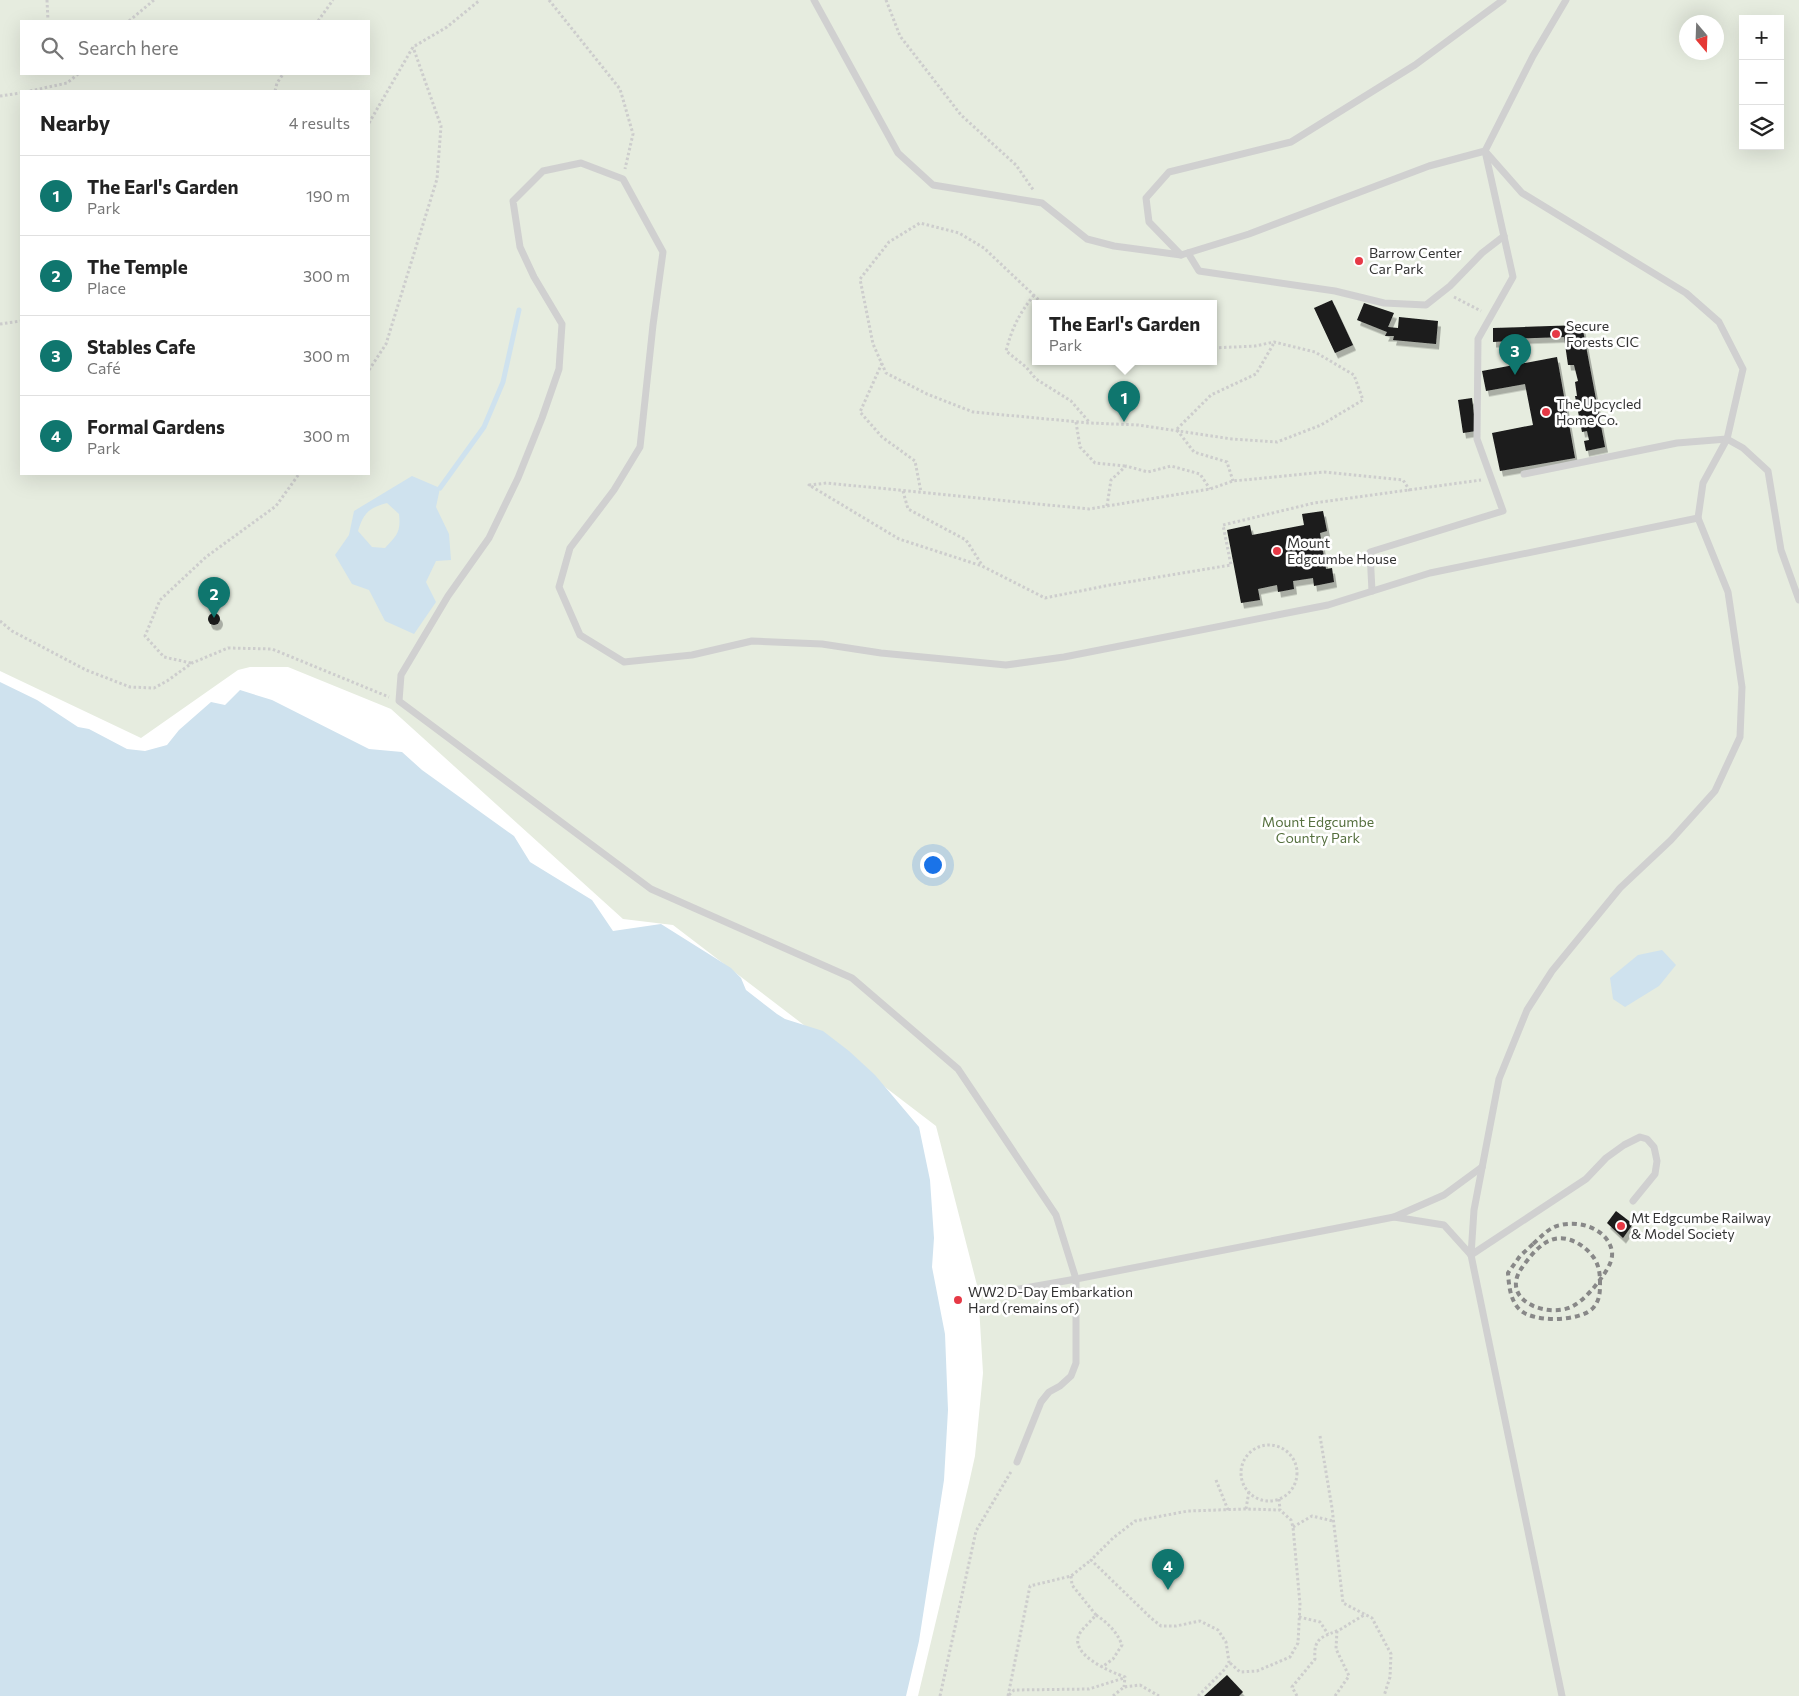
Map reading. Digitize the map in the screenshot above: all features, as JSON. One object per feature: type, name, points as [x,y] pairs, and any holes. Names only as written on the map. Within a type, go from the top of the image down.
[{"type":"lane","points":[[814,0],[898,153],[933,185],[1042,203],[1086,239],[1114,246],[1185,254],[1249,234],[1429,166],[1485,151]]},
{"type":"lane","points":[[1502,0],[1415,65],[1291,142],[1169,172],[1146,198],[1149,222],[1185,254],[1199,271],[1335,291],[1384,303],[1426,305],[1443,292],[1482,252],[1504,236]]},
{"type":"lane","points":[[1372,591],[1370,552],[1504,511],[1477,439],[1478,338],[1514,277],[1485,151],[1533,56],[1566,0]]},
{"type":"lane","points":[[1485,151],[1522,193],[1686,293],[1719,322],[1743,369],[1726,439],[1703,483],[1698,518],[1728,592],[1742,687],[1740,737],[1716,791],[1671,840],[1620,888],[1552,971],[1527,1010],[1499,1079],[1474,1210],[1471,1255],[1562,1696]]},
{"type":"lane","points":[[1017,1462],[1041,1402],[1048,1392],[1060,1386],[1072,1376],[1076,1363],[1076,1279],[1056,1215],[958,1069],[852,978],[651,888],[399,701],[401,675],[448,596],[490,538],[518,478],[542,418],[558,370],[562,324],[534,277],[520,247],[513,201],[543,171],[581,163],[623,179],[663,252],[640,447],[614,490],[570,548],[559,587],[580,635],[624,662],[692,655],[752,641],[822,644],[882,653],[1006,665],[1064,657],[1328,605],[1430,573],[1698,518]]},
{"type":"lane","points":[[1524,474],[1677,443],[1726,439],[1743,448],[1768,471],[1781,550],[1799,600]]},
{"type":"lane","points":[[1471,1255],[1586,1180],[1606,1158],[1624,1145],[1640,1137],[1647,1139],[1654,1147],[1657,1161],[1655,1174],[1633,1201]]},
{"type":"lane","points":[[997,1293],[1394,1217],[1444,1195],[1482,1167]]},
{"type":"lane","points":[[1394,1217],[1444,1225],[1471,1255]]},
{"type":"path","points":[[47,0],[48,20]]},
{"type":"path","points":[[130,20],[154,0]]},
{"type":"path","points":[[319,20],[333,0]]},
{"type":"path","points":[[370,121],[413,47],[447,27],[480,0]]},
{"type":"path","points":[[549,0],[620,89],[633,134],[623,179]]},
{"type":"path","points":[[886,0],[900,36],[961,115],[1016,165],[1042,203]]},
{"type":"path","points":[[370,368],[386,344],[437,179],[440,126],[413,47]]},
{"type":"path","points":[[35,90],[67,83],[77,75]]},
{"type":"path","points":[[275,90],[277,82],[282,75]]},
{"type":"path","points":[[0,96],[20,93]]},
{"type":"path","points":[[1039,300],[984,248],[960,234],[920,223],[889,242],[860,279],[873,344],[886,373],[927,394],[973,412],[1076,422],[1138,425],[1232,439],[1277,442],[1321,425],[1363,400],[1354,375],[1315,352],[1274,342],[1255,346],[1217,348]]},
{"type":"path","points":[[1443,292],[1491,316]]},
{"type":"path","points":[[1034,295],[1023,309],[1012,329],[1006,351],[1026,367],[1036,379],[1071,401],[1090,423]]},
{"type":"path","points":[[0,324],[20,321]]},
{"type":"path","points":[[1177,430],[1211,395],[1256,374],[1274,342]]},
{"type":"path","points":[[882,363],[860,412],[882,437],[915,461],[921,492]]},
{"type":"path","points":[[1076,422],[1080,447],[1095,463],[1126,466],[1148,472],[1171,466],[1200,474],[1210,489]]},
{"type":"path","points":[[1177,430],[1194,452],[1227,462],[1233,481]]},
{"type":"path","points":[[1106,506],[1111,480],[1126,466]]},
{"type":"path","points":[[1410,491],[1403,480],[1324,472],[1233,481],[1210,489],[1089,509],[828,483],[809,485],[899,539],[982,566],[1045,598],[1230,565],[1223,525],[1314,503],[1410,491],[1491,478]]},
{"type":"path","points":[[192,663],[164,657],[144,636],[160,600],[206,556],[276,506],[298,475]]},
{"type":"path","points":[[902,490],[908,509],[966,540],[982,566]]},
{"type":"path","points":[[0,620],[12,631],[86,670],[130,687],[154,688],[192,663],[228,648],[272,649],[399,701]]},
{"type":"path","points":[[1320,1436],[1343,1602],[1372,1618],[1391,1654],[1390,1676],[1384,1696]]},
{"type":"path","points":[[1272,1445],[1281,1447],[1294,1460],[1297,1469],[1293,1487],[1279,1499],[1262,1500],[1248,1491],[1244,1483],[1243,1465],[1247,1456],[1262,1446],[1272,1445]]},
{"type":"path","points":[[940,1696],[976,1531],[1017,1462]]},
{"type":"path","points":[[1216,1480],[1228,1510]]},
{"type":"path","points":[[1246,1509],[1248,1491]]},
{"type":"path","points":[[1279,1499],[1280,1510]]},
{"type":"path","points":[[1008,1696],[1030,1586],[1071,1576],[1135,1521],[1188,1511],[1280,1510],[1291,1520],[1293,1527],[1298,1574],[1298,1643],[1290,1657],[1257,1672],[1240,1672],[1229,1662]]},
{"type":"path","points":[[1293,1527],[1312,1516],[1333,1521]]},
{"type":"path","points":[[1090,1560],[1161,1626],[1176,1626],[1200,1621],[1218,1630],[1226,1642],[1229,1662],[1225,1669],[1198,1696]]},
{"type":"path","points":[[1071,1576],[1072,1584],[1096,1615],[1106,1621],[1119,1637],[1122,1645],[1113,1659],[1102,1667]]},
{"type":"path","points":[[1296,1696],[1292,1687],[1315,1659],[1314,1648],[1321,1637],[1366,1614]]},
{"type":"path","points":[[1096,1615],[1079,1634],[1078,1646],[1084,1655],[1102,1667],[1125,1678]]},
{"type":"path","points":[[1299,1617],[1320,1622],[1328,1634]]},
{"type":"path","points":[[1335,1696],[1349,1676],[1336,1649],[1337,1630]]},
{"type":"path","points":[[1008,1696],[1014,1690],[1089,1689],[1125,1678]]},
{"type":"path","points":[[1124,1688],[1125,1678]]},
{"type":"path","points":[[1114,1696],[1124,1688],[1140,1685],[1159,1696]]},
{"type":"green space","name":"Mount Edgcumbe Country Park","points":[[0,0],[1799,0],[1799,1696],[918,1696],[975,1456],[983,1373],[978,1289],[936,1126],[673,925],[623,919],[391,709],[288,667],[250,667],[238,670],[141,738],[0,671]]},
{"type":"water","points":[[412,476],[440,488],[436,507],[449,534],[451,560],[436,561],[426,582],[436,602],[414,634],[385,621],[369,590],[352,584],[335,555],[349,535],[354,511]],"holes":[[[387,503],[399,514],[397,533],[385,548],[372,547],[358,531],[365,515],[371,509]]]},
{"type":"water","points":[[0,682],[37,700],[78,727],[89,729],[127,749],[145,751],[167,745],[179,730],[211,702],[225,705],[240,690],[272,700],[369,749],[402,752],[422,770],[514,836],[530,862],[592,900],[613,931],[661,924],[731,968],[741,978],[746,990],[777,1014],[785,1019],[823,1031],[849,1051],[875,1075],[919,1127],[930,1180],[934,1238],[932,1267],[945,1334],[948,1410],[944,1480],[919,1641],[906,1696],[0,1696]]},
{"type":"water","points":[[1662,950],[1676,965],[1659,986],[1625,1007],[1613,999],[1610,978],[1638,955]]},
{"type":"building","points":[[1332,300],[1353,345],[1335,353],[1314,308]]},
{"type":"building","points":[[1364,303],[1394,313],[1388,327],[1398,328],[1399,317],[1438,321],[1436,344],[1393,340],[1394,336],[1385,336],[1387,332],[1357,320]]},
{"type":"building","points":[[1582,325],[1605,447],[1586,451],[1584,441],[1589,440],[1587,431],[1582,432],[1575,396],[1577,396],[1575,382],[1578,381],[1574,365],[1568,365],[1564,337],[1509,339],[1509,341],[1493,342],[1493,328]]},
{"type":"building","points":[[1557,357],[1575,458],[1500,471],[1492,433],[1533,425],[1525,384],[1486,391],[1482,371]]},
{"type":"building","points":[[1472,398],[1476,431],[1463,433],[1458,400]]},
{"type":"building","name":"Mount Edgcumbe House","points":[[1323,511],[1327,531],[1320,533],[1326,569],[1332,568],[1334,582],[1314,586],[1313,578],[1293,581],[1294,589],[1278,592],[1277,585],[1258,589],[1260,600],[1241,603],[1227,530],[1250,525],[1252,535],[1304,525],[1302,514]]},
{"type":"building","points":[[216,613],[219,614],[219,624],[212,625],[209,624],[208,617],[209,614]]},
{"type":"building","name":"Mt Edgcumbe Railway & Model Society","points":[[1616,1211],[1633,1224],[1623,1238],[1607,1223]]},
{"type":"building","points":[[1227,1675],[1243,1692],[1239,1696],[1204,1696]]},
{"type":"waterway","points":[[440,488],[484,427],[503,382],[519,310]]},
{"type":"railway","points":[[1533,1244],[1520,1256],[1508,1273],[1512,1297],[1519,1309],[1525,1314],[1534,1317],[1556,1319],[1578,1316],[1587,1313],[1593,1308],[1600,1293],[1600,1286],[1600,1283],[1600,1279],[1600,1276],[1598,1267],[1590,1253],[1575,1242],[1563,1238],[1551,1240],[1542,1245],[1521,1269],[1516,1280],[1517,1290],[1522,1298],[1530,1304],[1552,1310],[1573,1306],[1593,1289],[1599,1281],[1602,1277],[1604,1274],[1612,1259],[1610,1244],[1606,1238],[1593,1228],[1569,1224],[1553,1228],[1533,1244]]},
{"type":"place","name":"Barrow Center Car Park","points":[[1359,261]]},
{"type":"place","name":"Secure Forests CIC","points":[[1556,334]]},
{"type":"place","name":"Stables Cafe","points":[[1515,375]]},
{"type":"place","name":"The Upcycled Home Co.","points":[[1546,412]]},
{"type":"place","name":"The Earl's Garden","points":[[1124,422]]},
{"type":"place","name":"Mount Edgcumbe House","points":[[1277,551]]},
{"type":"place","name":"The Temple","points":[[214,618]]},
{"type":"place","name":"Mt Edgcumbe Railway & Model Society","points":[[1621,1226]]},
{"type":"place","name":"WW2 D-Day Embarkation Hard (remains of)","points":[[958,1300]]},
{"type":"place","name":"Formal Gardens","points":[[1168,1590]]}]
